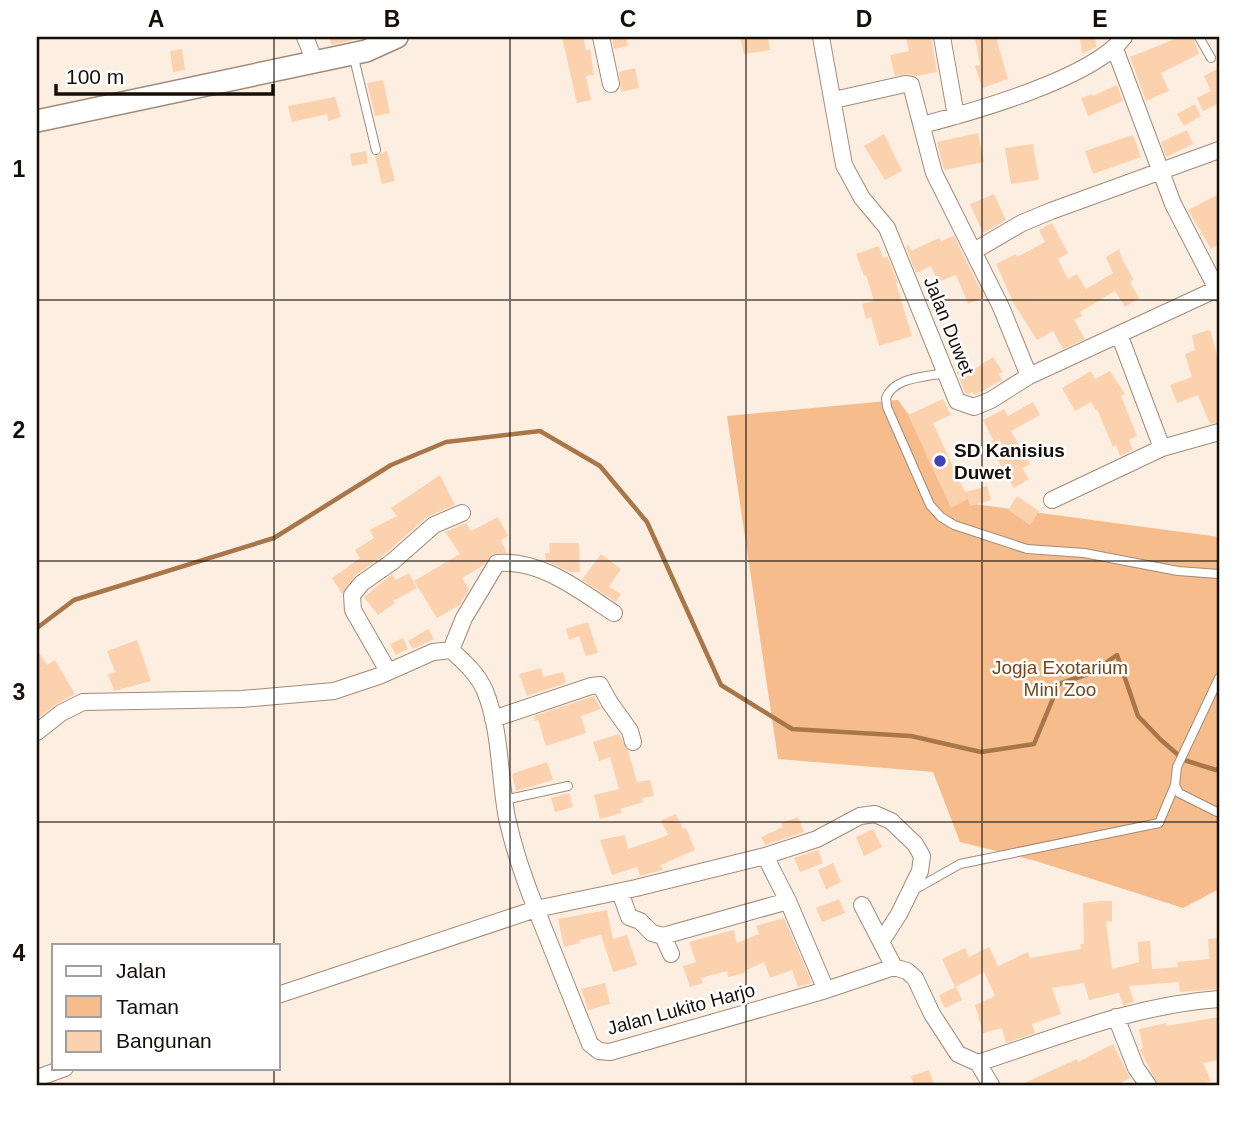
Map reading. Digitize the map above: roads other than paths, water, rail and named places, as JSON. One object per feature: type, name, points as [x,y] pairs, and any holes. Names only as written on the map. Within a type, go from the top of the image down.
[{"type":"main road","points":[[37,121],[366,51],[397,37]]},
{"type":"street","points":[[305,37],[315,62]]},
{"type":"street","points":[[601,37],[611,84]]},
{"type":"street","name":"Jalan Duwet","points":[[821,37],[844,166],[862,198],[887,228],[957,401],[974,407],[991,400],[1029,376],[1219,290]]},
{"type":"street","points":[[942,37],[956,116]]},
{"type":"street","points":[[922,125],[1022,94],[1060,78],[1119,43],[1173,204],[1219,290]]},
{"type":"street","points":[[834,100],[908,84],[913,88],[926,149],[940,190],[1001,307],[1029,376]]},
{"type":"street","points":[[974,251],[1022,223],[1051,211],[1219,150]]},
{"type":"street","points":[[1119,334],[1162,448]]},
{"type":"street","points":[[1052,500],[1162,448],[1219,432]]},
{"type":"street","points":[[388,671],[353,610],[352,595],[362,583],[392,562],[433,525],[462,513]]},
{"type":"street","points":[[451,650],[464,618],[497,563],[539,569],[562,579],[614,613]]},
{"type":"street","points":[[37,732],[61,713],[83,702],[242,699],[334,691],[433,652],[451,650]]},
{"type":"street","points":[[451,650],[479,680],[485,692],[493,719],[517,863],[536,909]]},
{"type":"street","points":[[493,719],[591,685],[600,685],[630,731],[633,742]]},
{"type":"street","points":[[280,994],[536,909],[765,856],[817,839],[860,816],[875,814],[891,821],[921,852],[920,871],[899,914],[881,942]]},
{"type":"street","points":[[765,856],[788,901],[826,990]]},
{"type":"street","points":[[620,891],[629,917],[640,922],[652,933],[663,936],[788,901]]},
{"type":"street","points":[[862,905],[894,967],[907,971],[915,978],[932,1014],[958,1054],[978,1063],[991,1085]]},
{"type":"street","name":"Jalan Lukito Harjo","points":[[536,909],[590,1044],[599,1051],[610,1052],[826,990],[894,967]]},
{"type":"street","points":[[663,936],[671,954]]},
{"type":"street","points":[[978,1063],[1116,1017],[1188,1002],[1219,999]]},
{"type":"street","points":[[1116,1017],[1136,1068],[1147,1085]]},
{"type":"street","points":[[37,1077],[59,1070]]},
{"type":"lane","points":[[1199,37],[1211,58]]},
{"type":"lane","points":[[353,54],[376,150]]},
{"type":"lane","points":[[945,373],[900,383],[893,386],[886,398],[887,407],[930,505],[941,517],[954,525],[1027,549],[1084,553],[1178,571],[1219,574]]},
{"type":"lane","points":[[908,893],[960,864],[1159,823],[1175,785],[1177,767],[1219,678]]},
{"type":"lane","points":[[1175,785],[1179,793],[1219,813]]},
{"type":"lane","points":[[505,800],[568,786]]},
{"type":"waterway","points":[[37,628],[74,600],[274,538],[391,465],[446,442],[540,431],[600,466],[647,522],[721,685],[792,729],[911,736],[981,752],[1034,744],[1059,684],[1091,673],[1117,655],[1138,716],[1184,760],[1216,770],[1219,768]]},
{"type":"place","name":"SD Kanisius Duwet","points":[[940,461]]},
{"type":"park label","name":"Jogja Exotarium Mini Zoo","points":[[1060,678]]}]
